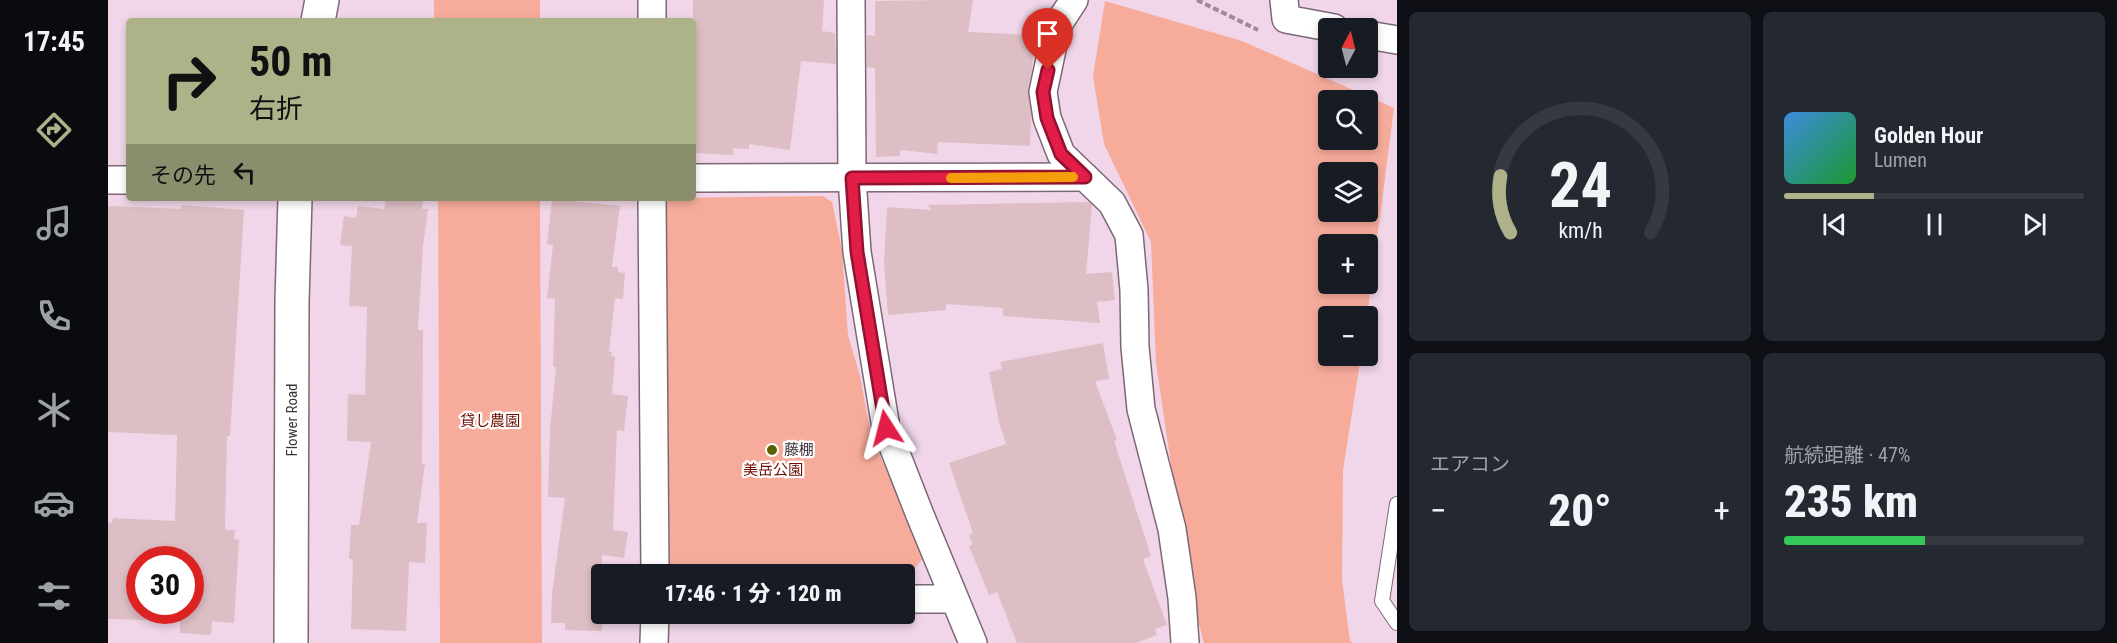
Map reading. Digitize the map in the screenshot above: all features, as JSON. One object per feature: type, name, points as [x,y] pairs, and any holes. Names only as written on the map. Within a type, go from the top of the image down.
[{"type":"street","points":[[319,18],[322,0]]},
{"type":"street","points":[[652,0],[652,18]]},
{"type":"street","points":[[851,0],[852,178],[857,252],[886,428],[973,643]]},
{"type":"street","points":[[1074,0],[1057,26],[1043,92],[1047,118],[1061,154],[1112,203],[1129,235],[1141,409],[1172,529],[1182,598],[1185,643]]},
{"type":"street","points":[[1284,0],[1286,19],[1318,25]]},
{"type":"street","points":[[1378,37],[1397,40]]},
{"type":"street","points":[[696,178],[1085,177]]},
{"type":"street","points":[[108,180],[126,180]]},
{"type":"street","name":"Flower Road","points":[[291,643],[292,301],[295,201]]},
{"type":"street","points":[[652,201],[655,564]]},
{"type":"street","points":[[915,599],[954,599]]},
{"type":"street","points":[[654,643],[655,624]]},
{"type":"lane","points":[[1397,504],[1382,601],[1397,623]]},
{"type":"path","points":[[1197,0],[1259,31]]},
{"type":"green space","points":[[434,0],[540,0],[540,18],[434,18]]},
{"type":"green space","points":[[1105,1],[1242,41],[1318,74],[1318,78],[1326,78],[1353,90],[1318,90],[1318,150],[1378,150],[1378,101],[1394,108],[1378,234],[1318,234],[1318,294],[1370,294],[1368,306],[1318,306],[1318,366],[1359,366],[1343,470],[1342,580],[1350,641],[1353,643],[1204,643],[1189,586],[1156,363],[1151,242],[1104,144],[1093,76]]},
{"type":"green space","name":"美岳公園","points":[[823,196],[832,202],[842,250],[848,335],[860,376],[871,435],[924,557],[915,568],[915,564],[670,564],[666,201],[696,201],[696,198]]},
{"type":"green space","name":"貸し農園","points":[[438,201],[540,201],[542,643],[440,643]]},
{"type":"building","points":[[693,0],[824,0],[822,31],[835,33],[836,64],[801,61],[790,150],[749,144],[749,149],[733,148],[733,155],[696,153],[696,18],[693,18]]},
{"type":"building","points":[[973,0],[968,32],[1034,35],[1028,89],[1031,115],[1030,146],[938,142],[937,154],[901,150],[899,156],[876,157],[875,68],[867,67],[867,35],[875,36],[875,1]]},
{"type":"building","points":[[385,201],[423,201],[422,209],[428,209],[423,246],[418,330],[423,330],[422,464],[425,464],[417,523],[427,523],[425,563],[409,562],[406,631],[351,629],[353,559],[349,559],[351,525],[359,525],[371,442],[347,441],[348,394],[365,395],[367,307],[349,306],[352,246],[340,245],[344,216],[356,218],[358,206],[384,209]]},
{"type":"building","points":[[552,201],[620,206],[612,267],[618,267],[618,272],[625,273],[623,299],[615,298],[609,352],[612,352],[611,356],[615,357],[612,394],[628,396],[624,431],[617,430],[613,530],[628,532],[624,558],[602,555],[602,564],[591,564],[591,624],[602,624],[602,631],[565,630],[565,623],[551,623],[552,594],[565,498],[548,497],[550,430],[556,367],[553,367],[555,299],[547,298],[553,245],[547,244]]},
{"type":"building","points":[[1089,202],[1092,205],[1086,274],[1112,272],[1115,300],[1097,302],[1100,323],[1003,316],[1003,308],[946,304],[946,310],[888,315],[884,263],[887,207],[932,210],[927,205]]},
{"type":"building","points":[[182,205],[244,210],[230,436],[227,436],[225,530],[235,530],[234,539],[239,540],[234,623],[212,621],[211,635],[180,633],[180,624],[204,624],[204,546],[126,546],[126,620],[108,619],[108,522],[112,523],[113,518],[175,521],[177,435],[108,432],[108,206],[181,209]]},
{"type":"building","points":[[1103,343],[1109,379],[1095,381],[1117,440],[1114,441],[1151,556],[1143,559],[1167,625],[1155,629],[1157,635],[1136,643],[1017,643],[997,592],[989,595],[969,546],[973,544],[969,535],[973,533],[949,463],[1006,444],[989,372],[1002,369],[1000,362]]},
{"type":"slow traffic","points":[[951,178],[1073,177]]},
{"type":"place","name":"藤棚","points":[[772,450]]},
{"type":"route","points":[[886,428],[857,252],[852,178],[1085,177],[1061,154],[1047,118],[1043,92],[1048,70]]}]
